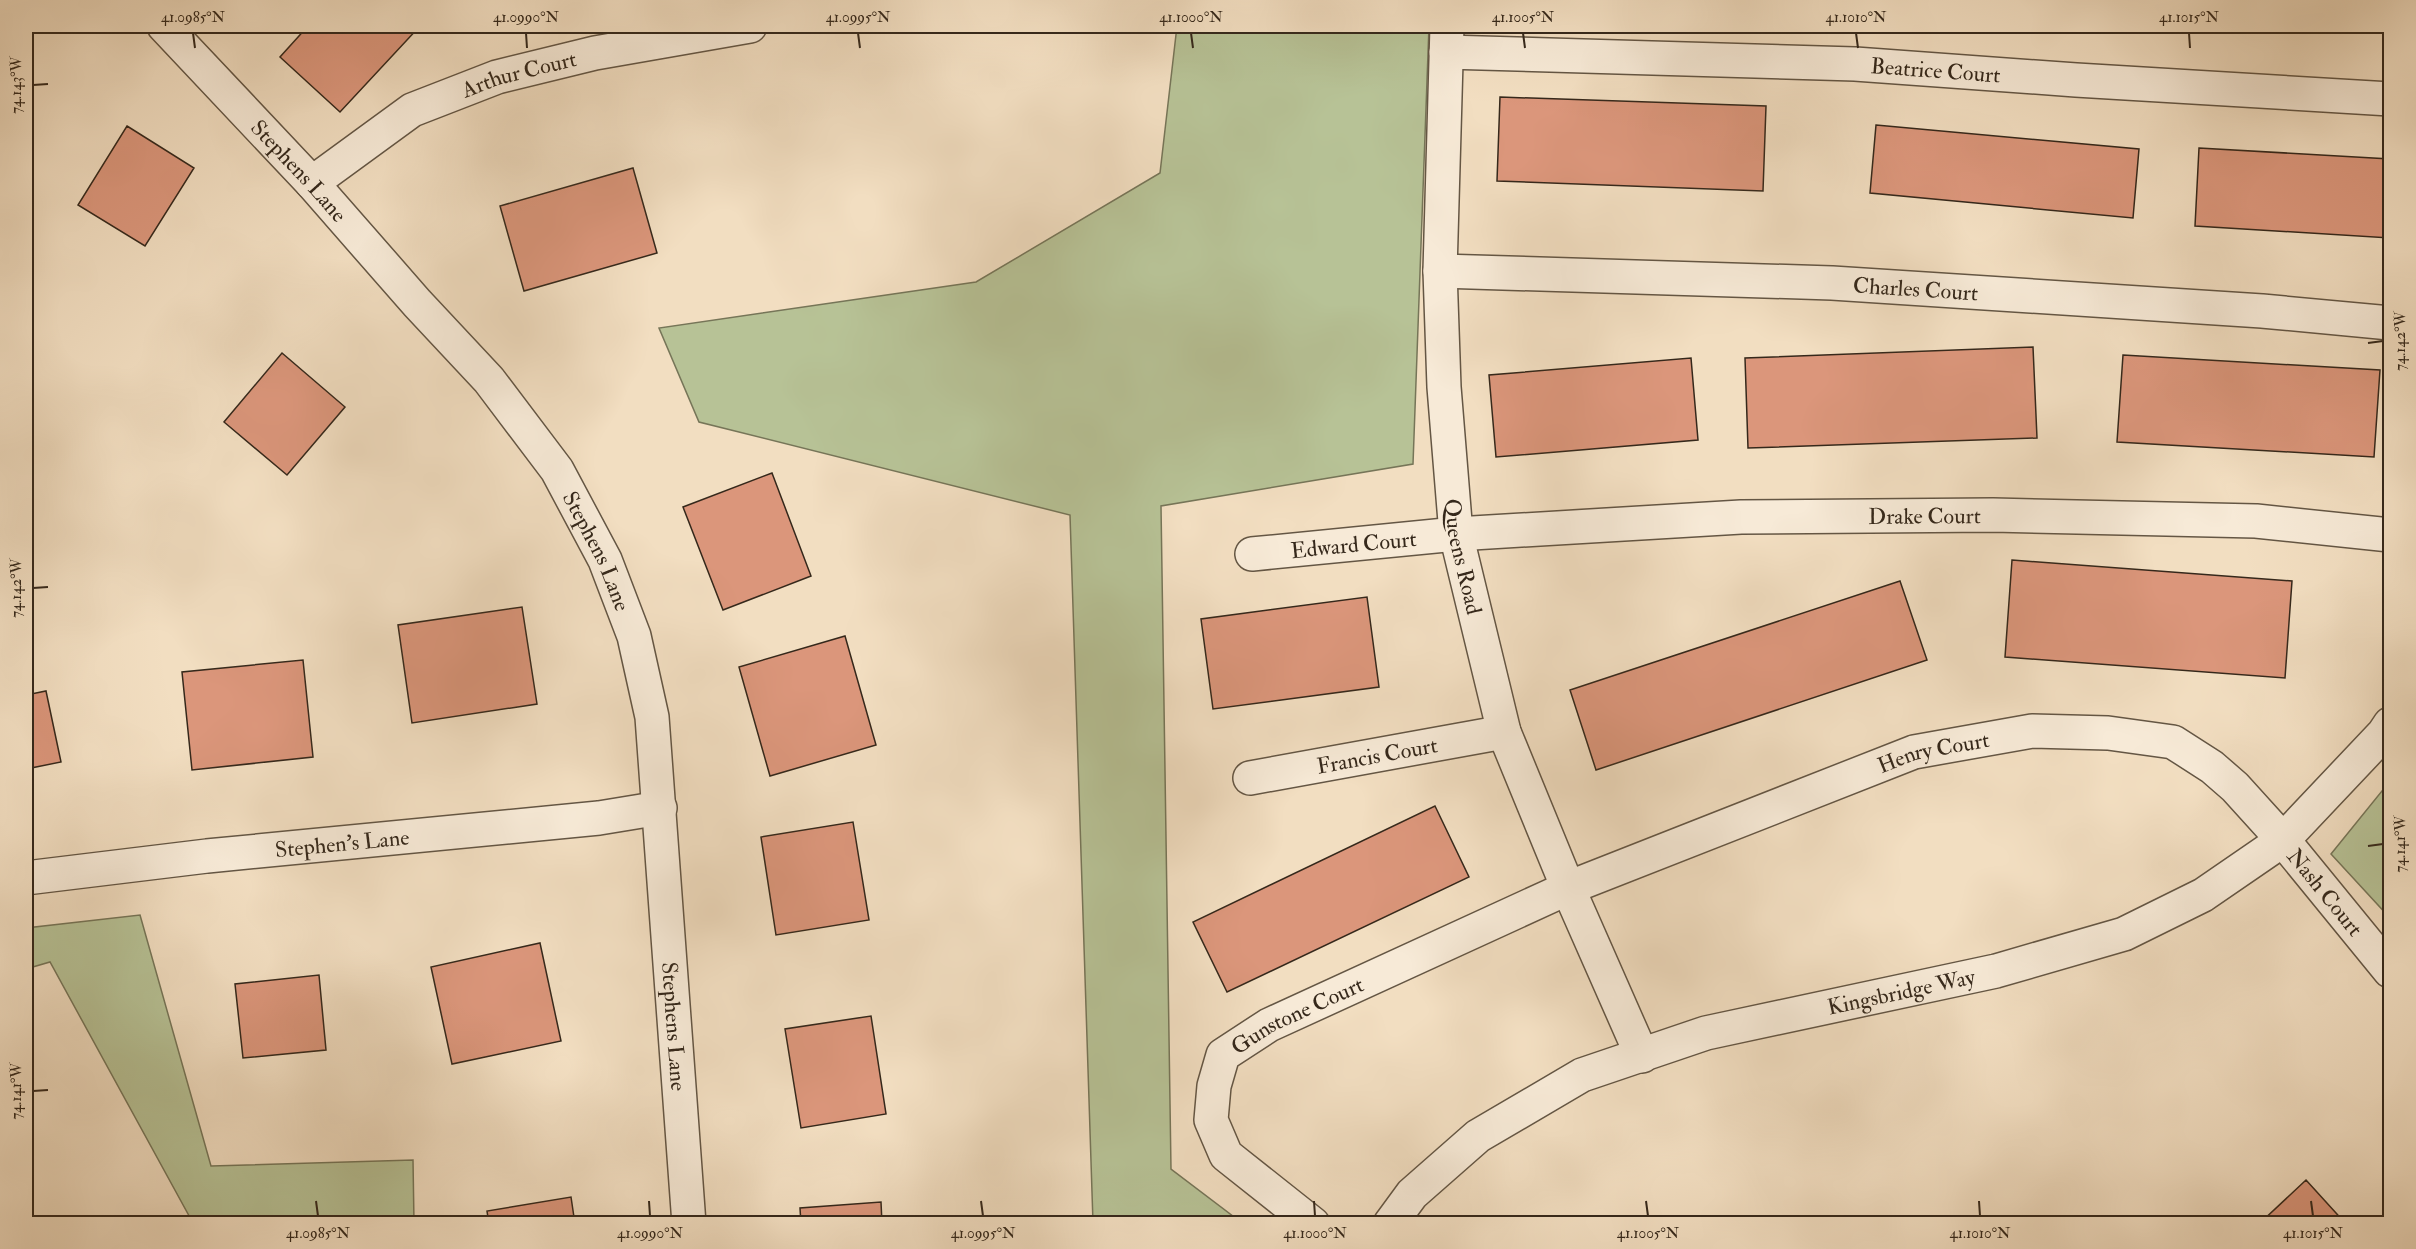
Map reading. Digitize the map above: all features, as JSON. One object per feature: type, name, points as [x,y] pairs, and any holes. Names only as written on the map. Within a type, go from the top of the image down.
[{"type":"street","name":"Stephens Lane","points":[[165,26],[312,183],[417,303],[489,380],[557,470],[604,560],[634,636],[652,717],[689,1224]]},
{"type":"street","name":"Arthur Court","points":[[312,183],[412,110],[497,77],[595,53],[750,26]]},
{"type":"street","name":"Beatrice Court","points":[[1447,39],[2391,99]]},
{"type":"street","name":"Queens Road","points":[[1447,39],[1440,271],[1444,387],[1456,534],[1504,732],[1568,888],[1642,1056]]},
{"type":"street","name":"Charles Court","points":[[1440,271],[1832,283],[2262,311],[2391,323]]},
{"type":"street","name":"Drake Court","points":[[1456,534],[1741,517],[1993,515],[2256,521],[2391,535]]},
{"type":"street","name":"Edward Court","points":[[1252,554],[1456,534]]},
{"type":"street","name":"Kingsbridge Way","points":[[1390,1224],[1412,1194],[1478,1136],[1582,1075],[1706,1033],[1996,971],[2124,934],[2203,896],[2283,840],[2391,723]]},
{"type":"street","name":"Henry Court","points":[[1568,888],[1914,752],[2032,731],[2108,734],[2173,742],[2212,767],[2235,787],[2283,840]]},
{"type":"street","name":"Francis Court","points":[[1250,778],[1504,732]]},
{"type":"street","name":"Stephen's Lane","points":[[26,878],[207,856],[599,818],[660,808]]},
{"type":"street","name":"Nash Court","points":[[2283,840],[2391,971]]},
{"type":"street","name":"Gunstone Court","points":[[1313,1224],[1226,1155],[1212,1120],[1215,1086],[1223,1055],[1269,1025],[1568,888]]},
{"type":"green space","points":[[1177,26],[1429,26],[1413,464],[1161,506],[1171,1169],[1242,1223],[1093,1223],[1070,515],[699,422],[659,328],[976,282],[1160,173]]},
{"type":"green space","points":[[2160,26],[2390,26],[2390,32]]},
{"type":"green space","points":[[2390,781],[2390,918],[2331,854]]},
{"type":"green space","points":[[140,915],[211,1166],[413,1160],[414,1223],[193,1223],[50,962],[26,969],[26,928]]},
{"type":"building","points":[[308,26],[420,26],[340,112],[280,57]]},
{"type":"building","points":[[1500,97],[1766,106],[1763,191],[1497,181]]},
{"type":"building","points":[[1876,125],[2139,149],[2133,218],[1870,193]]},
{"type":"building","points":[[127,126],[194,168],[145,246],[78,205]]},
{"type":"building","points":[[2199,148],[2390,159],[2390,238],[2195,226]]},
{"type":"building","points":[[633,168],[657,253],[524,291],[500,206]]},
{"type":"building","points":[[2033,347],[2037,438],[1748,448],[1745,358]]},
{"type":"building","points":[[282,353],[345,407],[287,475],[224,422]]},
{"type":"building","points":[[2123,355],[2380,370],[2374,457],[2117,442]]},
{"type":"building","points":[[1691,358],[1698,440],[1496,457],[1489,375]]},
{"type":"building","points":[[772,473],[811,576],[723,610],[683,507]]},
{"type":"building","points":[[2012,560],[2292,581],[2285,678],[2005,657]]},
{"type":"building","points":[[1900,581],[1927,660],[1596,770],[1570,690]]},
{"type":"building","points":[[1367,597],[1379,687],[1213,709],[1201,619]]},
{"type":"building","points":[[522,607],[537,704],[412,723],[398,625]]},
{"type":"building","points":[[845,636],[876,745],[770,776],[739,667]]},
{"type":"building","points":[[303,660],[313,757],[192,770],[182,672]]},
{"type":"building","points":[[46,691],[61,762],[26,769],[26,695]]},
{"type":"building","points":[[1435,806],[1469,877],[1227,992],[1193,922]]},
{"type":"building","points":[[853,822],[869,920],[776,935],[761,837]]},
{"type":"building","points":[[540,943],[561,1041],[452,1064],[431,967]]},
{"type":"building","points":[[319,975],[326,1050],[243,1058],[235,984]]},
{"type":"building","points":[[871,1016],[886,1114],[801,1128],[785,1029]]},
{"type":"building","points":[[2306,1180],[2346,1224],[2259,1224]]},
{"type":"building","points":[[571,1197],[575,1224],[489,1224],[487,1211]]},
{"type":"building","points":[[881,1202],[882,1224],[801,1224],[800,1208]]}]
